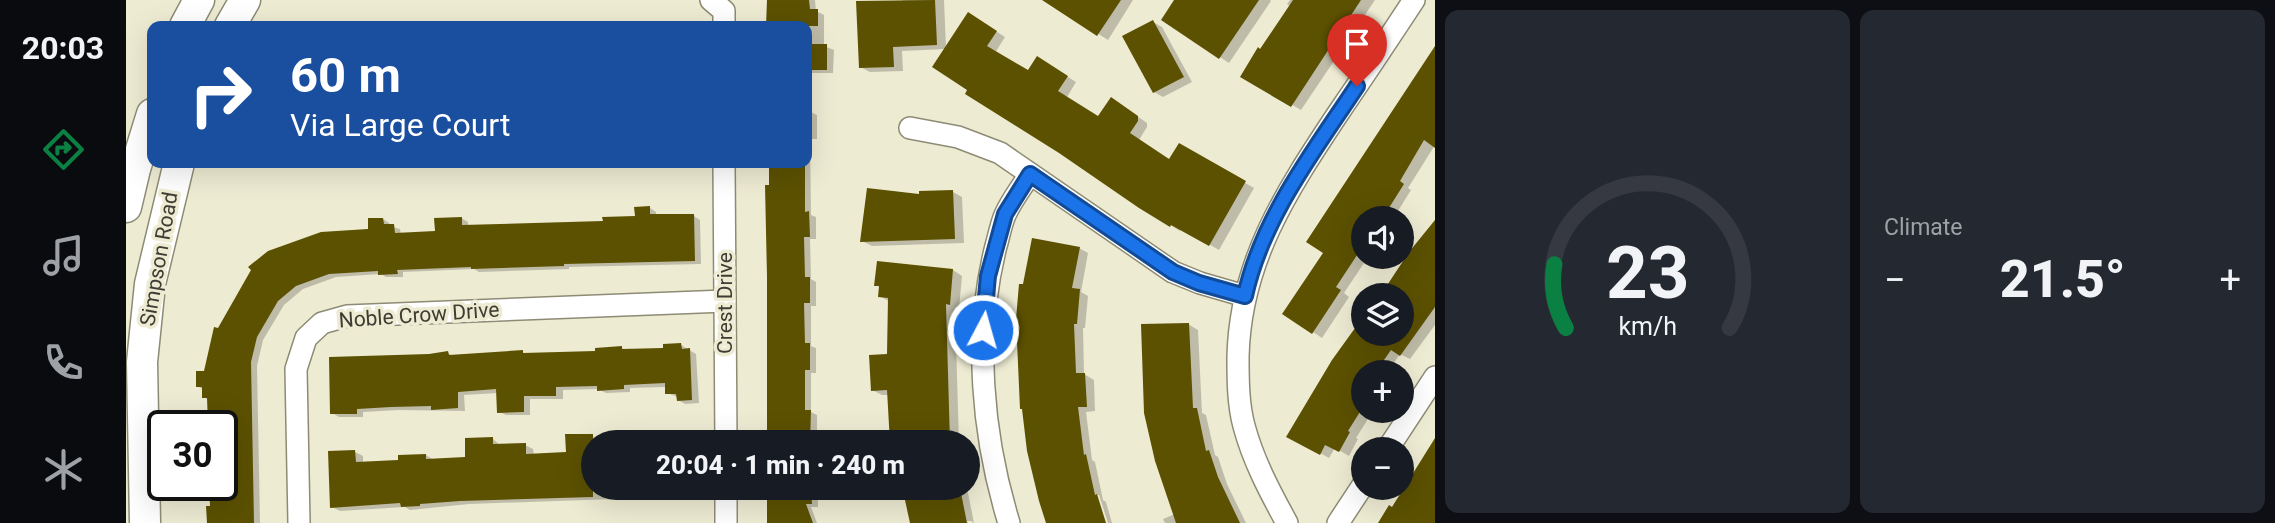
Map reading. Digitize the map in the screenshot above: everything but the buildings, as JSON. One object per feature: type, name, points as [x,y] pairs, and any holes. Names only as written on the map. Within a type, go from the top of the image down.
[{"type":"main road","points":[[188,21],[198,0]]},
{"type":"main road","points":[[233,21],[245,0]]},
{"type":"main road","name":"Simpson Road","points":[[126,206],[147,130]]},
{"type":"main road","name":"Simpson Road","points":[[145,523],[142,362],[150,284],[178,168]]},
{"type":"street","points":[[711,0],[724,11],[724,21]]},
{"type":"street","points":[[1287,523],[1264,480],[1244,425],[1238,377],[1239,325],[1250,274],[1276,213],[1300,172],[1414,0]]},
{"type":"street","points":[[910,128],[958,137],[1000,153],[1173,272],[1199,283],[1245,296]]},
{"type":"street","name":"Crest Drive","points":[[724,168],[726,430]]},
{"type":"street","points":[[1009,523],[991,450],[984,388],[983,330],[988,276],[1005,214],[1030,174]]},
{"type":"street","name":"Noble Crow Drive","points":[[299,523],[296,369],[306,338],[322,323],[347,316],[724,302]]},
{"type":"street","points":[[1396,437],[1435,377]]},
{"type":"street","points":[[726,500],[726,523]]},
{"type":"street","points":[[1338,523],[1353,500]]},
{"type":"route","points":[[983,330],[988,276],[1005,214],[1030,174],[1173,272],[1199,283],[1245,296],[1250,274],[1276,213],[1357,86]]}]
